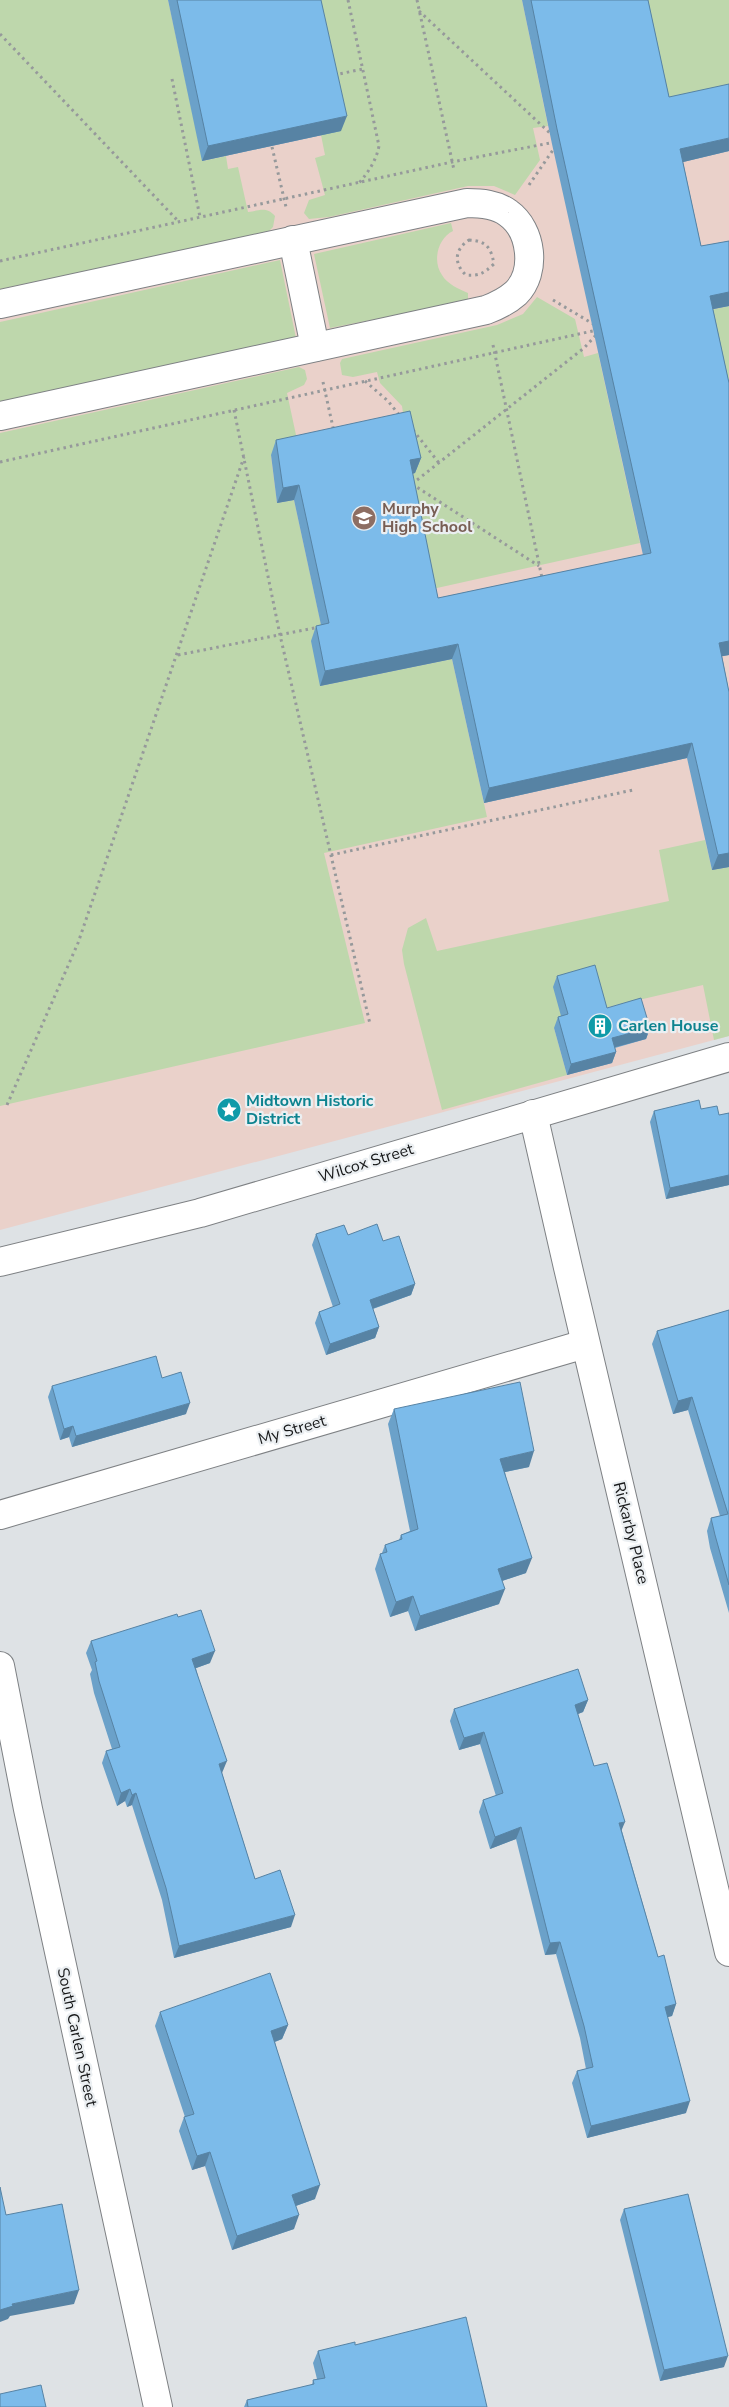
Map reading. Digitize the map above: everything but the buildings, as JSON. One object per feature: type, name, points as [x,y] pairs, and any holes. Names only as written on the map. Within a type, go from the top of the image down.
[{"type":"street","points":[[0,304],[461,204],[485,203],[502,209],[516,221],[526,237],[530,256],[527,274],[517,291],[503,303],[486,310],[0,416]]},
{"type":"street","points":[[293,240],[315,347]]},
{"type":"street","name":"Wilcox Street","points":[[0,1262],[200,1212],[729,1057]]},
{"type":"street","name":"Rickarby Place","points":[[533,1114],[585,1344],[634,1544],[729,1952]]},
{"type":"street","name":"My Street","points":[[0,1515],[585,1344]]},
{"type":"street","name":"South Carlen Street","points":[[0,1666],[30,1819],[158,2407]]},
{"type":"path","points":[[348,0],[379,146],[370,170],[358,184]]},
{"type":"path","points":[[417,0],[469,240]]},
{"type":"path","points":[[0,261],[452,162],[559,142],[419,11]]},
{"type":"path","points":[[0,34],[179,222]]},
{"type":"path","points":[[329,76],[363,69]]},
{"type":"path","points":[[172,79],[200,217]]},
{"type":"path","points":[[272,147],[293,240]]},
{"type":"path","points":[[469,240],[480,240],[487,244],[492,253],[494,264],[488,271],[478,276],[466,275],[460,270],[456,258],[460,246],[469,240]]},
{"type":"path","points":[[486,310],[542,578]]},
{"type":"path","points":[[0,462],[601,329],[584,348],[412,484],[406,485]]},
{"type":"path","points":[[315,347],[337,441]]},
{"type":"path","points":[[365,381],[388,401],[405,421]]},
{"type":"path","points":[[234,410],[280,635],[370,1024]]},
{"type":"path","points":[[411,428],[439,463]]},
{"type":"path","points":[[7,1105],[78,943],[178,656],[244,457]]},
{"type":"path","points":[[412,484],[539,566]]},
{"type":"path","points":[[178,656],[321,626]]},
{"type":"path","points":[[331,855],[633,790]]},
{"type":"shaded area","name":"Murphy High School","points":[[0,0],[729,0],[729,1036],[0,1230]]},
{"type":"green space","points":[[0,0],[168,0],[203,161],[226,156],[228,169],[238,167],[248,212],[269,211],[275,216],[273,227],[267,233],[0,289]]},
{"type":"green space","points":[[312,0],[522,0],[548,126],[533,128],[540,160],[515,195],[494,186],[468,186],[329,217],[309,219],[304,213],[309,200],[325,195],[315,158],[325,155],[321,135]]},
{"type":"green space","points":[[639,0],[729,0],[729,98],[663,112]]},
{"type":"green space","points":[[451,223],[453,231],[440,244],[437,263],[447,281],[468,293],[468,301],[330,328],[314,254]]},
{"type":"green space","points":[[280,260],[296,338],[0,402],[0,322]]},
{"type":"green space","points":[[537,297],[575,319],[584,357],[598,353],[640,543],[428,590],[402,406],[380,383],[377,372],[353,377],[342,375],[340,363],[342,359],[497,325],[523,314]]},
{"type":"green space","points":[[729,306],[729,421],[696,313]]},
{"type":"green space","points":[[299,367],[305,370],[307,379],[304,385],[287,393],[299,449],[271,456],[277,503],[294,500],[324,638],[320,686],[452,659],[487,817],[324,853],[365,1023],[0,1106],[0,433]]},
{"type":"green space","points":[[705,840],[712,870],[729,867],[729,1036],[714,1040],[703,985],[600,1009],[554,1028],[567,1075],[442,1110],[404,964],[402,950],[408,928],[426,918],[437,951],[669,901],[659,850]]},
{"type":"place","name":"Murphy High School","points":[[364,518]]},
{"type":"place","name":"Carlen House","points":[[600,1026]]},
{"type":"place","name":"Midtown Historic District","points":[[229,1110]]}]
